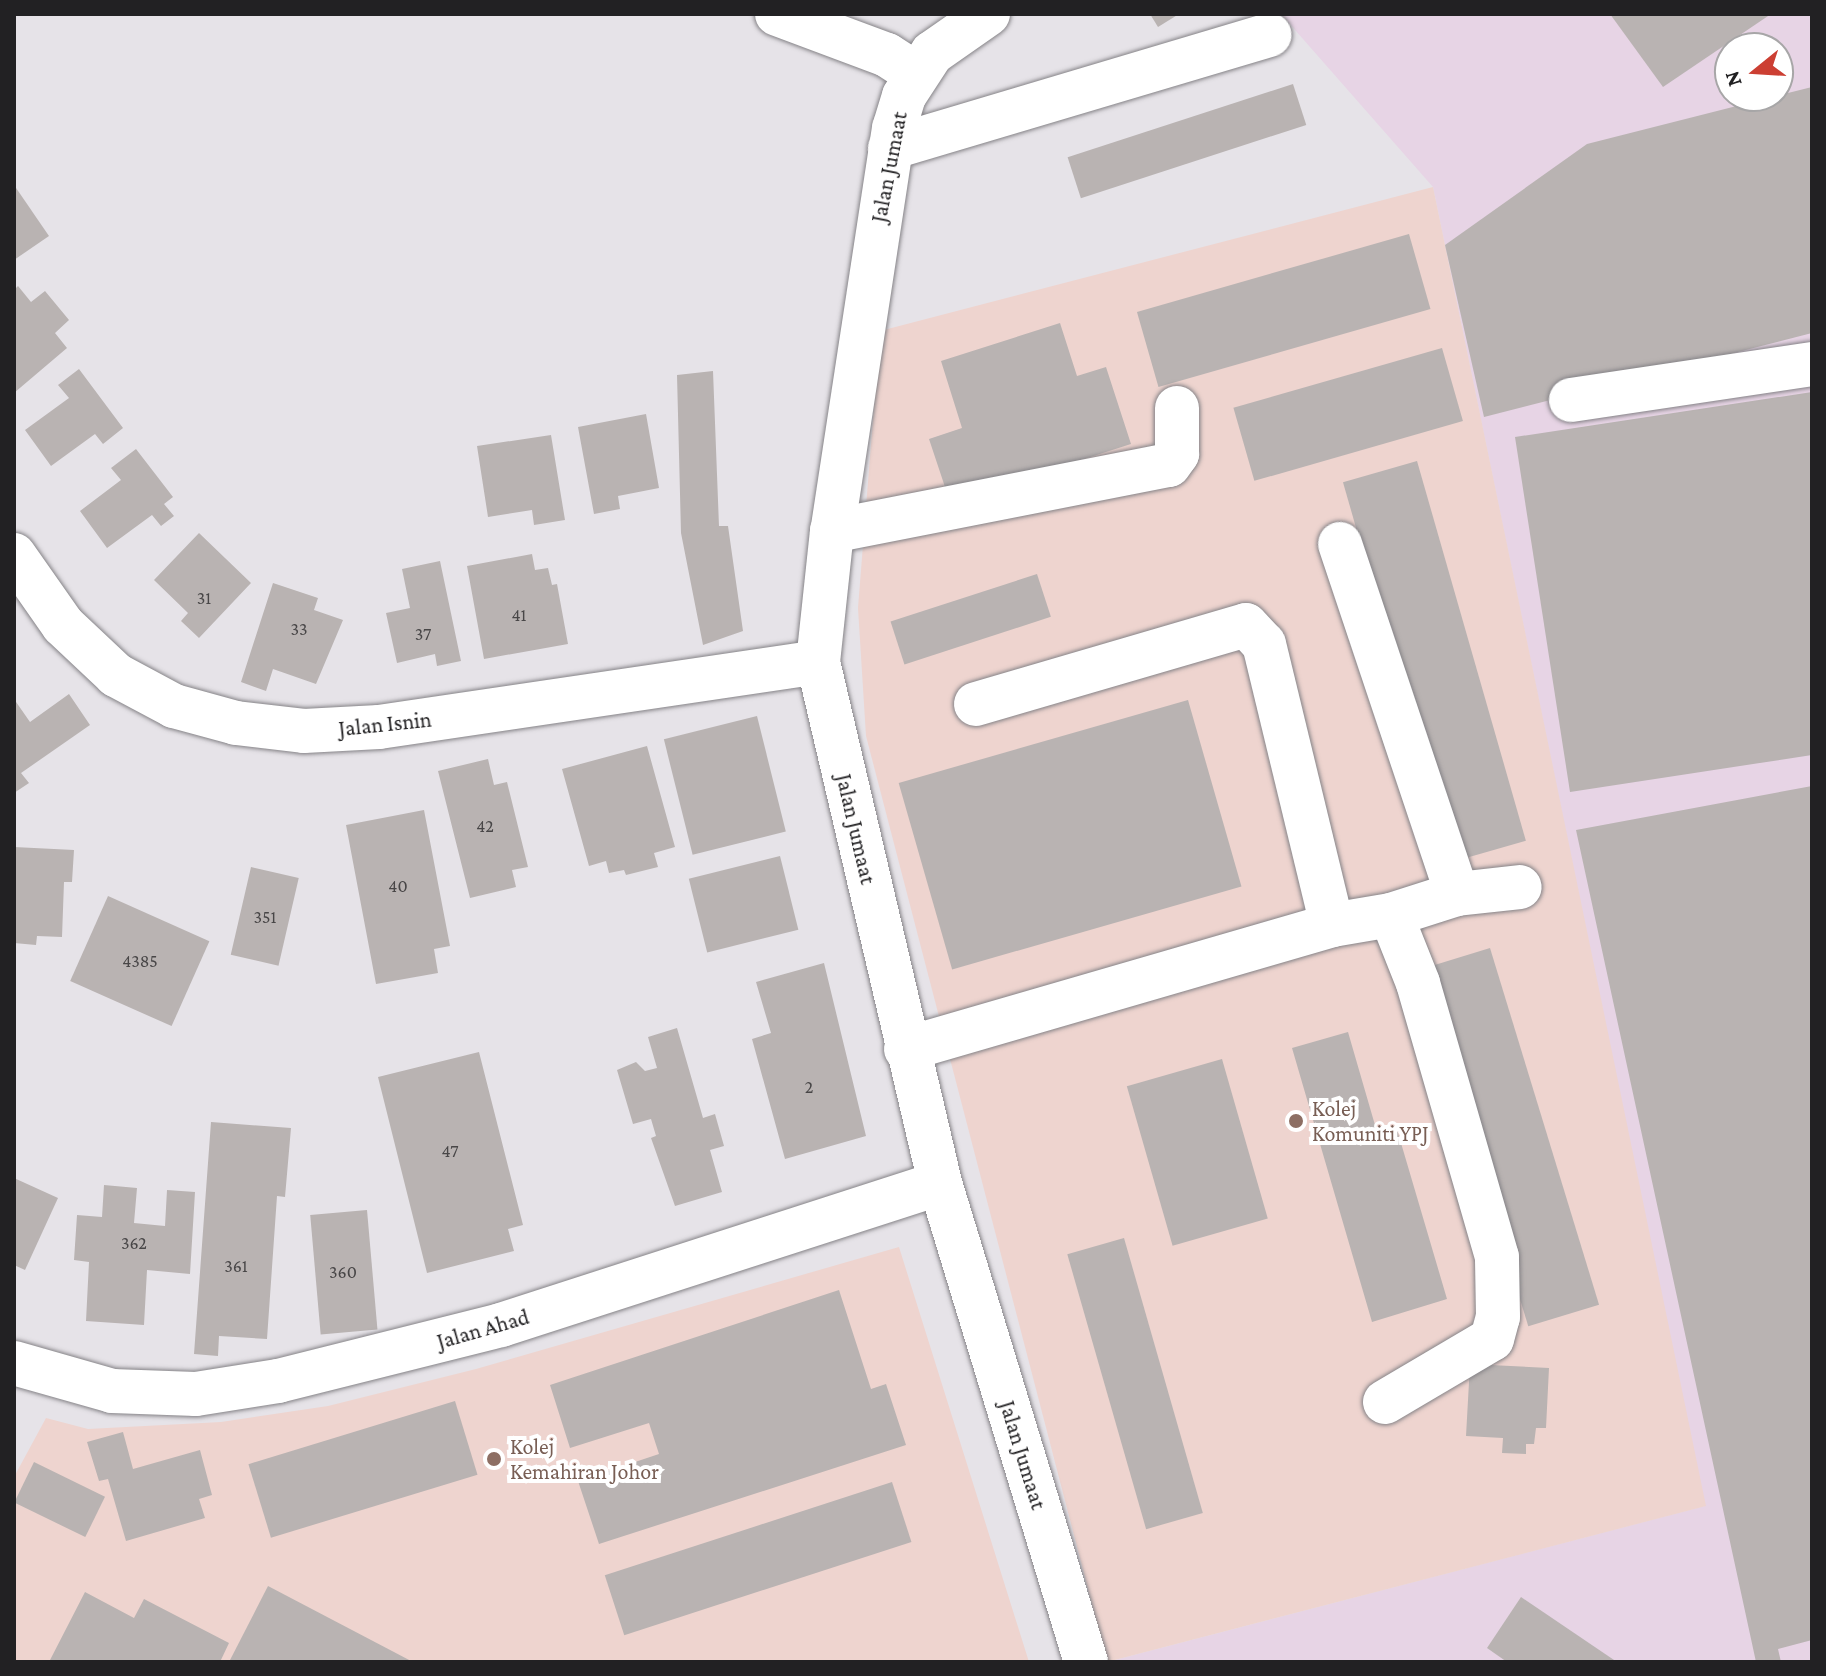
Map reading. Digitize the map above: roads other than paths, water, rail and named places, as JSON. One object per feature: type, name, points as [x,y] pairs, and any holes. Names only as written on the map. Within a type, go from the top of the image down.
[{"type":"street","points":[[777,14],[887,55],[916,74]]},
{"type":"street","name":"Jalan Jumaat","points":[[988,14],[932,53],[916,74],[904,96],[890,148],[832,531],[818,662],[906,1049],[940,1183],[1086,1662]]},
{"type":"street","points":[[890,148],[1270,35]]},
{"type":"street","points":[[1571,400],[1812,364]]},
{"type":"street","points":[[832,531],[1169,465],[1177,454],[1177,408]]},
{"type":"street","points":[[1340,544],[1457,894]]},
{"type":"street","name":"Jalan Isnin","points":[[14,555],[63,625],[116,675],[174,706],[236,723],[304,731],[379,727],[818,662]]},
{"type":"street","points":[[976,704],[1246,625],[1264,644],[1332,925]]},
{"type":"street","points":[[906,1049],[1332,925],[1391,915],[1457,894],[1520,887]]},
{"type":"street","points":[[1385,1402],[1492,1339],[1498,1317],[1497,1257],[1418,983],[1391,915]]},
{"type":"street","name":"Jalan Ahad","points":[[14,1363],[38,1374],[112,1391],[196,1394],[278,1381],[501,1325],[940,1183]]},
{"type":"place","name":"Kolej Komuniti YPJ","points":[[1296,1121]]},
{"type":"place","name":"Kolej Kemahiran Johor","points":[[494,1459]]}]
